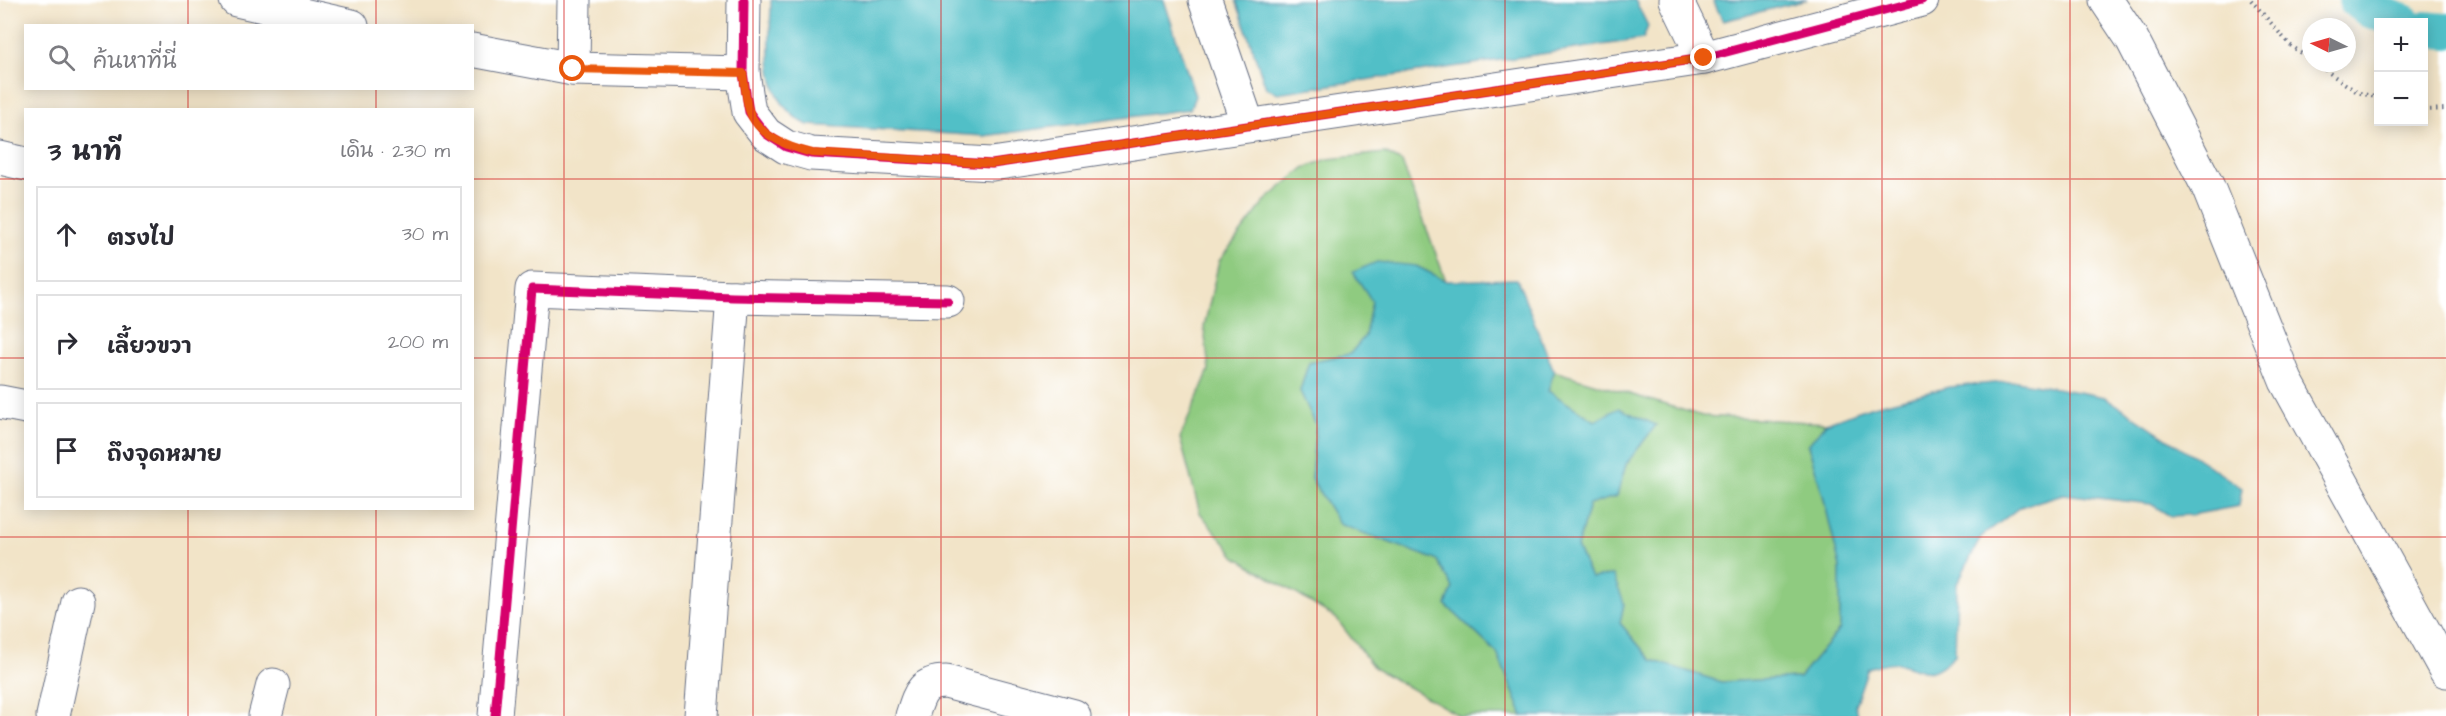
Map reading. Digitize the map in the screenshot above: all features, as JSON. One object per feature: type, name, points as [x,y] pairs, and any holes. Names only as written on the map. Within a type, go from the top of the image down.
[{"type":"street","points":[[236,0],[343,24]]},
{"type":"street","points":[[573,69],[574,0]]},
{"type":"street","points":[[744,0],[743,73],[749,112],[766,134],[786,147],[812,153],[992,164],[1704,58],[1922,0]]},
{"type":"street","points":[[1205,0],[1248,125]]},
{"type":"street","points":[[1676,0],[1704,58]]},
{"type":"street","points":[[2106,0],[2132,39],[2208,187],[2286,381],[2446,671]]},
{"type":"street","points":[[474,50],[573,69],[743,73]]},
{"type":"street","points":[[0,159],[24,164]]},
{"type":"street","points":[[495,716],[532,289],[733,297],[948,301]]},
{"type":"street","points":[[701,716],[733,297]]},
{"type":"street","points":[[0,402],[24,407]]},
{"type":"street","points":[[53,716],[78,602]]},
{"type":"street","points":[[912,716],[918,696],[933,682],[946,682],[1074,716]]},
{"type":"path","points":[[2251,0],[2290,45],[2302,54]]},
{"type":"path","points":[[2328,72],[2357,92],[2374,97]]},
{"type":"path","points":[[2428,110],[2446,110]]},
{"type":"green space","points":[[1385,153],[1402,162],[1446,281],[1416,266],[1372,301],[1365,336],[1350,354],[1309,362],[1300,391],[1316,425],[1311,478],[1339,524],[1437,560],[1453,588],[1446,605],[1497,653],[1523,716],[1460,716],[1374,668],[1336,618],[1236,557],[1200,513],[1180,438],[1209,370],[1204,327],[1219,261],[1266,200],[1304,168],[1328,159]]},
{"type":"green space","points":[[1554,371],[1702,416],[1826,423],[1808,446],[1823,495],[1840,567],[1840,629],[1799,678],[1721,682],[1651,660],[1620,623],[1624,603],[1591,579],[1577,547],[1589,505],[1617,496],[1626,464],[1656,425],[1595,421],[1548,391]]},
{"type":"water","points":[[771,0],[1164,0],[1195,96],[1190,109],[984,136],[808,125],[792,115],[782,102],[775,87],[770,53]]},
{"type":"water","points":[[1236,0],[1635,0],[1648,26],[1643,39],[1277,93],[1266,88]]},
{"type":"water","points":[[1713,0],[1807,0],[1723,21]]},
{"type":"water","points":[[1377,262],[1416,266],[1446,281],[1517,279],[1554,371],[1548,391],[1595,421],[1619,408],[1656,425],[1626,464],[1617,496],[1589,505],[1577,547],[1591,578],[1613,575],[1624,603],[1620,623],[1651,660],[1721,682],[1799,678],[1840,629],[1840,567],[1823,495],[1808,445],[1826,423],[1870,407],[1949,387],[2017,381],[2105,397],[2242,488],[2239,506],[2191,515],[2170,516],[2151,504],[2063,494],[2020,507],[1981,537],[1957,584],[1955,655],[1932,671],[1893,663],[1868,668],[1855,705],[1857,716],[1523,716],[1497,653],[1446,605],[1453,588],[1437,560],[1339,524],[1311,478],[1316,425],[1300,391],[1309,362],[1350,354],[1365,336],[1372,301],[1353,272]]},
{"type":"waterway","points":[[2356,0],[2369,10],[2393,18]]},
{"type":"waterway","points":[[2428,29],[2446,31]]},
{"type":"cycle path","points":[[744,0],[743,73],[749,112],[766,134],[786,147],[811,154],[992,164],[1704,58],[1922,0]]},
{"type":"cycle path","points":[[495,716],[532,289],[733,297],[948,301]]},
{"type":"route","points":[[573,69],[743,73],[749,112],[766,134],[786,147],[812,153],[992,164],[1704,58]]}]
